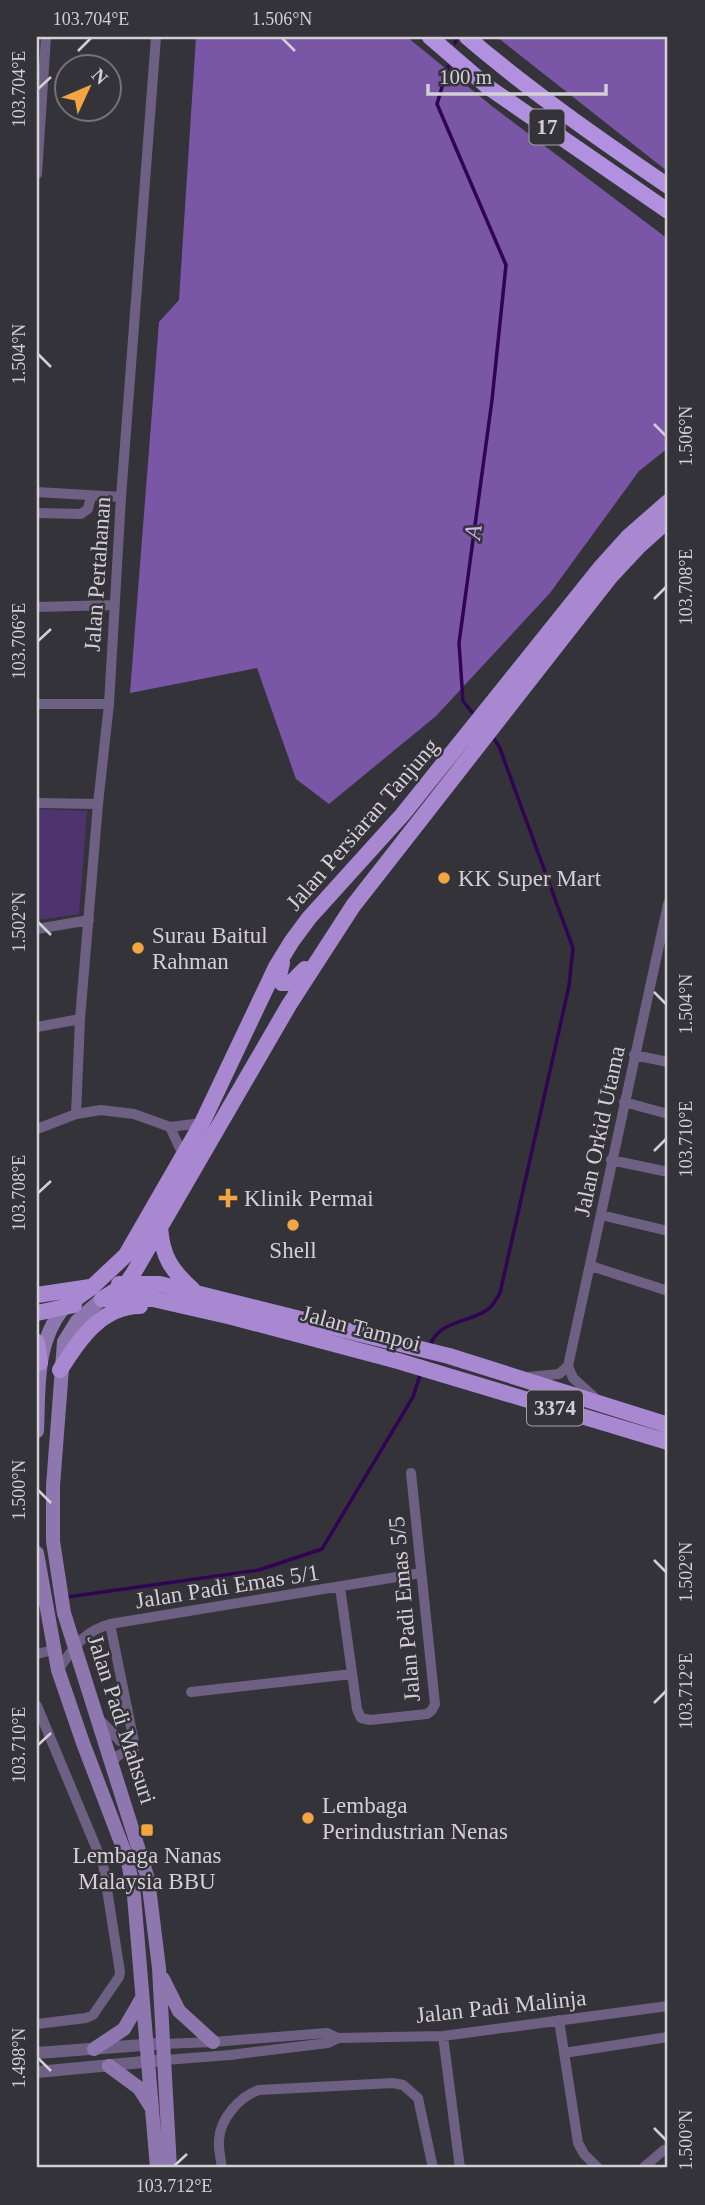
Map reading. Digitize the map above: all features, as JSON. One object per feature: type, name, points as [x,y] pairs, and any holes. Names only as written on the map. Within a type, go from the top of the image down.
[{"type":"highway","name":"17","points":[[430,37],[488,86],[668,211]]},
{"type":"highway","name":"17","points":[[467,37],[504,69],[668,186]]},
{"type":"main road","name":"Jalan Persiaran Tanjung","points":[[64,1307],[97,1293],[126,1255],[202,1124],[276,967],[309,918],[412,804],[601,567],[628,537],[668,502]]},
{"type":"main road","name":"Jalan Persiaran Tanjung","points":[[126,1284],[231,1102],[319,958],[384,866],[602,587],[639,546],[668,520]]},
{"type":"main road","points":[[292,941],[279,970],[282,984],[291,983],[319,958]]},
{"type":"main road","points":[[160,1227],[162,1248],[167,1259],[194,1292]]},
{"type":"main road","points":[[42,1294],[94,1271],[116,1256],[138,1233]]},
{"type":"main road","name":"Jalan Tampoi","points":[[97,1293],[126,1284],[160,1284],[449,1356],[668,1426]]},
{"type":"main road","name":"Jalan Tampoi","points":[[42,1294],[97,1293],[153,1298],[398,1361],[668,1442]]},
{"type":"main road","name":"Jalan Padi Mahsuri","points":[[97,1293],[69,1329],[64,1342],[52,1486],[53,1541],[64,1613],[148,1879],[159,1968],[170,2168]]},
{"type":"main road","points":[[37,1313],[64,1307]]},
{"type":"main road","points":[[37,1431],[40,1363],[47,1332],[64,1307]]},
{"type":"main road","points":[[60,1370],[80,1339],[99,1321],[122,1308],[159,1307],[204,1318],[232,1317]]},
{"type":"main road","points":[[37,1342],[40,1363]]},
{"type":"main road","name":"Jalan Padi Mahsuri","points":[[37,1553],[58,1670],[128,1861],[134,1896],[150,2061],[157,2168]]},
{"type":"main road","points":[[159,1968],[179,2011],[213,2042]]},
{"type":"main road","points":[[94,2049],[124,2029],[143,1996]]},
{"type":"main road","points":[[109,2066],[139,2088],[154,2115]]},
{"type":"street","name":"Jalan Pertahanan","points":[[76,1114],[80,1019],[108,704],[156,37]]},
{"type":"street","points":[[37,174],[43,43]]},
{"type":"street","points":[[37,492],[121,497]]},
{"type":"street","points":[[37,513],[81,514],[88,509],[90,496]]},
{"type":"street","points":[[37,607],[114,605]]},
{"type":"street","points":[[37,704],[108,704]]},
{"type":"street","points":[[37,803],[98,804]]},
{"type":"street","name":"Jalan Orkid Utama","points":[[568,1366],[668,904]]},
{"type":"street","points":[[37,929],[89,920]]},
{"type":"street","points":[[37,1027],[80,1019]]},
{"type":"street","points":[[634,1055],[668,1062]]},
{"type":"street","points":[[624,1102],[668,1114]]},
{"type":"street","points":[[37,1129],[76,1114],[101,1110],[117,1111],[170,1127],[202,1124]]},
{"type":"street","points":[[170,1127],[183,1155]]},
{"type":"street","points":[[611,1160],[668,1172]]},
{"type":"street","points":[[601,1215],[668,1231]]},
{"type":"street","points":[[591,1266],[668,1291]]},
{"type":"street","points":[[513,1378],[559,1374],[568,1366],[573,1378],[582,1388],[610,1409]]},
{"type":"street","name":"Jalan Padi Emas 5/5","points":[[352,1674],[361,1718],[370,1720],[427,1714],[435,1704],[411,1474]]},
{"type":"street","name":"Jalan Padi Emas 5/1","points":[[58,1670],[86,1634],[95,1628],[421,1573]]},
{"type":"street","points":[[191,1692],[352,1674],[340,1587]]},
{"type":"street","points":[[110,1624],[134,1743]]},
{"type":"street","points":[[37,1654],[54,1650]]},
{"type":"street","points":[[37,1706],[103,1864],[120,1972],[93,2015],[37,2024]]},
{"type":"street","points":[[94,1711],[112,1735],[120,1741],[134,1743]]},
{"type":"street","points":[[111,1762],[134,1743]]},
{"type":"street","name":"Jalan Padi Malinja","points":[[165,2060],[328,2043],[338,2038],[443,2036],[668,2006]]},
{"type":"street","points":[[559,2021],[578,2143],[584,2154],[598,2168]]},
{"type":"street","name":"Jalan Padi Malinja","points":[[163,2044],[327,2033],[338,2038]]},
{"type":"street","points":[[443,2036],[460,2168]]},
{"type":"street","points":[[564,2053],[668,2037]]},
{"type":"street","points":[[37,2053],[163,2044]]},
{"type":"street","points":[[37,2072],[165,2060]]},
{"type":"street","points":[[222,2168],[218,2143],[220,2132],[239,2102],[249,2094],[259,2090],[393,2083],[403,2085],[418,2098],[433,2168]]},
{"type":"street","points":[[643,2168],[664,2150],[668,2150]]},
{"type":"shaded area","points":[[196,37],[407,37],[493,107],[668,239],[668,448],[639,471],[550,593],[436,716],[329,804],[296,779],[257,668],[130,693],[159,322],[179,300]]},
{"type":"shaded area","points":[[497,37],[668,37],[668,172],[667,171]]},
{"type":"shaded area","points":[[37,809],[87,811],[79,914],[37,920]]},
{"type":"waterway","name":"A","points":[[455,43],[457,37]]},
{"type":"waterway","name":"A","points":[[448,67],[437,104],[506,265],[492,400],[459,643],[463,701],[476,717]]},
{"type":"waterway","points":[[429,1348],[439,1332],[487,1310],[500,1293],[569,986],[573,948],[499,746],[492,736]]},
{"type":"waterway","points":[[67,1597],[259,1570],[322,1549],[413,1397],[421,1372]]},
{"type":"place","name":"KK Super Mart","points":[[444,878]]},
{"type":"place","name":"Surau Baitul Rahman","points":[[138,948]]},
{"type":"place","name":"Klinik Permai","points":[[228,1198]]},
{"type":"place","name":"Shell","points":[[293,1225]]},
{"type":"place","name":"Lembaga Perindustrian Nenas","points":[[308,1818]]},
{"type":"place","name":"Lembaga Nanas Malaysia BBU","points":[[147,1830]]}]
